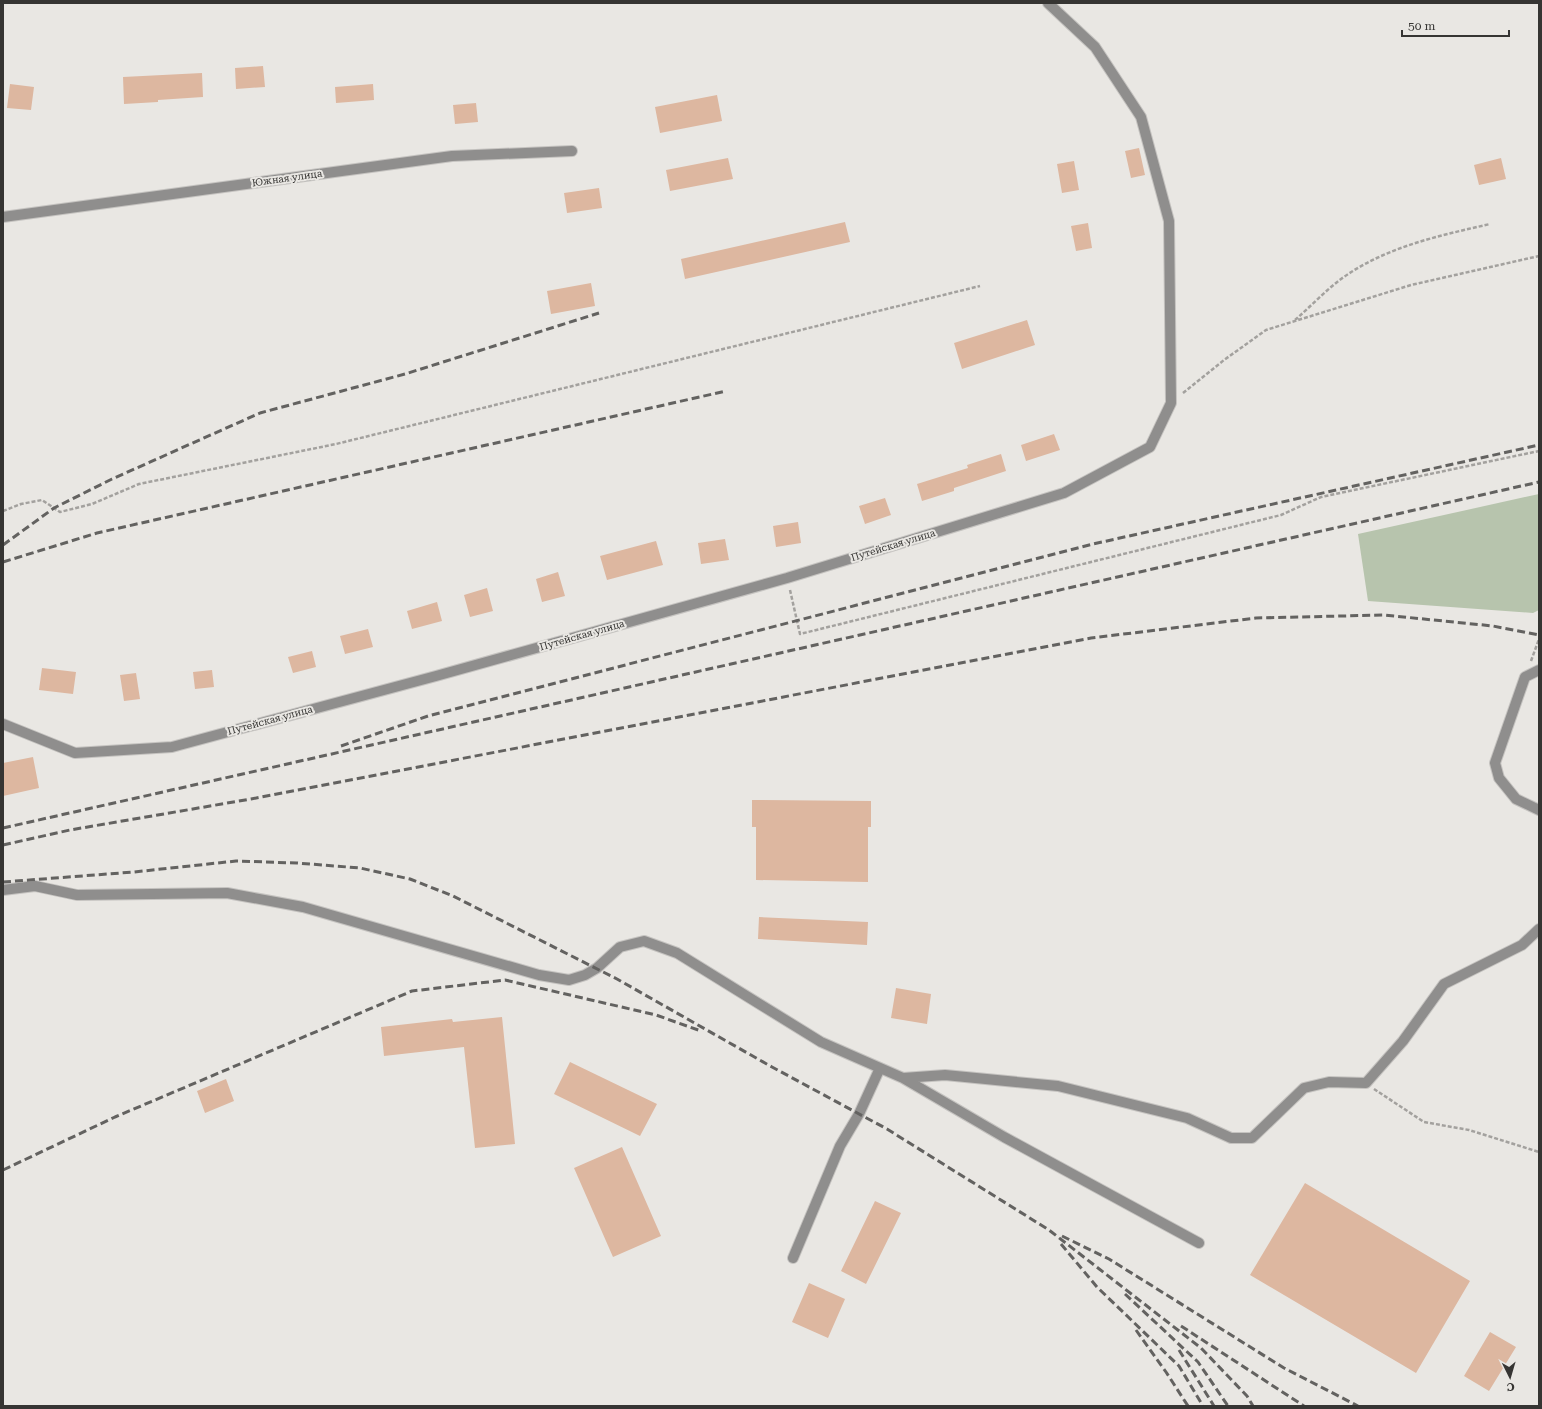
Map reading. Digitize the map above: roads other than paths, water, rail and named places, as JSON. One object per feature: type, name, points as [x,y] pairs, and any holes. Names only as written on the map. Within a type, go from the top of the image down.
[{"type":"street","name":"Путейская улица","points":[[3,724],[75,752],[172,747],[429,678],[787,578],[1064,493],[1150,447],[1171,403],[1169,221],[1141,117],[1095,47],[1048,3]]},
{"type":"street","name":"Южная улица","points":[[3,217],[452,156],[572,151]]},
{"type":"street","points":[[1539,670],[1525,677],[1495,763],[1499,778],[1516,799],[1539,810]]},
{"type":"street","points":[[3,890],[35,886],[77,895],[227,893],[303,907],[539,975],[569,980],[585,975],[597,968],[620,947],[644,941],[677,953],[821,1042],[904,1078],[1004,1137],[1199,1243]]},
{"type":"street","points":[[904,1078],[945,1075],[1058,1086],[1187,1118],[1231,1138],[1252,1138],[1304,1088],[1329,1082],[1366,1083],[1402,1041],[1444,984],[1522,945],[1539,929]]},
{"type":"street","points":[[793,1258],[840,1146],[859,1114],[880,1068]]},
{"type":"railway","points":[[3,545],[54,508],[112,479],[260,413],[405,374],[599,313]]},
{"type":"railway","points":[[3,562],[97,533],[726,391]]},
{"type":"railway","points":[[341,746],[428,716],[1093,544],[1539,445]]},
{"type":"railway","points":[[3,828],[1539,482]]},
{"type":"railway","points":[[3,845],[70,830],[251,799],[1091,638],[1256,618],[1384,615],[1493,626],[1539,635]]},
{"type":"railway","points":[[3,882],[134,872],[236,861],[297,863],[360,868],[410,879],[453,896],[617,979],[772,1067],[887,1129],[1049,1230],[1201,1348],[1247,1396],[1253,1406]]},
{"type":"railway","points":[[3,1170],[115,1117],[412,991],[505,980],[656,1015],[701,1031]]},
{"type":"railway","points":[[1062,1236],[1109,1259],[1284,1368],[1358,1406]]},
{"type":"railway","points":[[1061,1244],[1097,1287],[1179,1366],[1203,1406]]},
{"type":"railway","points":[[1125,1294],[1198,1362],[1228,1406]]},
{"type":"railway","points":[[1181,1326],[1304,1406]]},
{"type":"railway","points":[[1136,1330],[1188,1406]]},
{"type":"railway","points":[[1179,1350],[1214,1406]]}]
